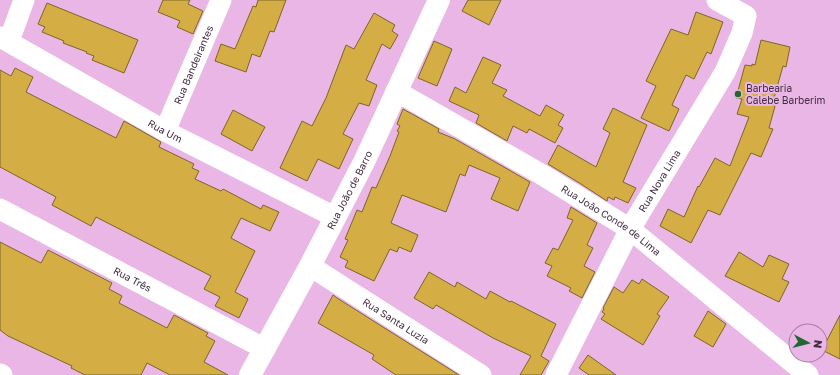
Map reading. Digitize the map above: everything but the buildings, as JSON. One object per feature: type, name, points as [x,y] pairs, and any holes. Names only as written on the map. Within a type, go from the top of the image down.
[{"type":"street","points":[[4,39],[24,0]]},
{"type":"street","name":"Rua Bandeirantes","points":[[165,131],[221,0]]},
{"type":"street","name":"Rua João de Barro","points":[[250,375],[310,266],[364,162],[396,90],[439,0]]},
{"type":"street","name":"Rua Nova Lima","points":[[556,375],[630,229],[725,72],[742,33],[746,16],[717,0]]},
{"type":"street","name":"Rua Um","points":[[4,39],[165,131],[335,217]]},
{"type":"street","name":"Rua João Conde de Lima","points":[[396,90],[541,174],[630,229],[808,375]]},
{"type":"street","name":"Rua Três","points":[[0,209],[265,349]]},
{"type":"street","name":"Rua Santa Luzia","points":[[310,266],[481,375]]},
{"type":"place","name":"Barbearia Calebe Barberim","points":[[738,94]]}]
